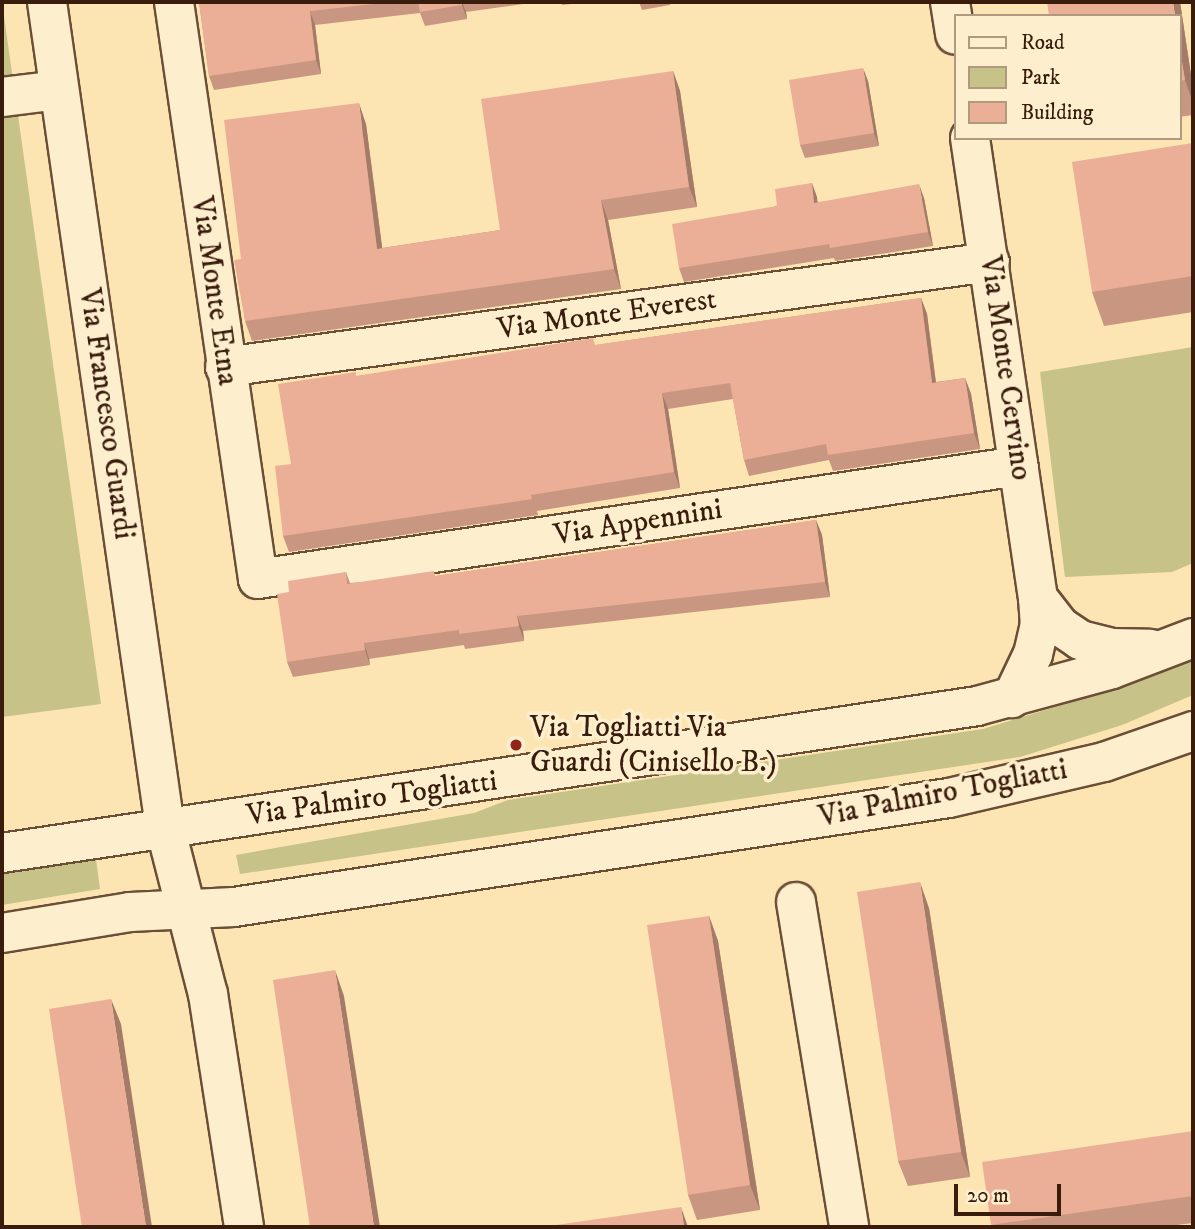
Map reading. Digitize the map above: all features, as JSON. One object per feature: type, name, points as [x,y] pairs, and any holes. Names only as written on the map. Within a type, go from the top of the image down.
[{"type":"street","name":"Via Francesco Guardi","points":[[47,2],[165,827],[208,994],[244,1227]]},
{"type":"street","name":"Via Monte Etna","points":[[174,2],[225,367],[258,579]]},
{"type":"street","points":[[950,2],[954,28]]},
{"type":"street","points":[[2,97],[60,90]]},
{"type":"street","name":"Via Monte Cervino","points":[[970,140],[1040,624],[1033,654],[1012,698]]},
{"type":"street","name":"Via Monte Everest","points":[[225,367],[990,262]]},
{"type":"street","name":"Via Appennini","points":[[258,579],[1019,466]]},
{"type":"street","points":[[1038,598],[1061,627],[1080,640],[1111,648],[1182,643]]},
{"type":"street","name":"Via Palmiro Togliatti","points":[[2,853],[165,827],[513,779],[1012,698],[1182,643]]},
{"type":"street","name":"Via Palmiro Togliatti","points":[[2,933],[131,912],[189,912],[949,798],[1104,762],[1193,731]]},
{"type":"street","points":[[796,902],[849,1227]]},
{"type":"green space","points":[[2,2],[101,704],[2,717]]},
{"type":"green space","points":[[1193,347],[1193,563],[1172,572],[1065,577],[1040,372]]},
{"type":"green space","points":[[1193,654],[1193,695],[1122,725],[1020,757],[240,874],[236,855],[474,813],[508,800],[983,729],[1107,691]]},
{"type":"green space","points":[[95,852],[100,889],[2,905],[2,866]]},
{"type":"building","points":[[199,2],[392,2],[310,11],[316,60],[209,76]]},
{"type":"building","points":[[418,2],[462,2],[462,5],[420,12]]},
{"type":"building","points":[[1047,2],[1173,2],[1175,14],[1049,14]]},
{"type":"building","points":[[1181,56],[1185,80],[1181,81]]},
{"type":"building","points":[[863,68],[874,133],[800,145],[789,80]]},
{"type":"building","points":[[673,71],[689,187],[601,200],[614,269],[245,321],[234,260],[241,259],[224,120],[359,103],[377,249],[500,230],[481,99]]},
{"type":"building","points":[[1193,143],[1193,276],[1092,292],[1072,162]]},
{"type":"building","points":[[812,183],[814,203],[919,184],[928,232],[830,248],[829,244],[679,268],[672,224],[777,206],[775,189]]},
{"type":"building","points":[[921,298],[932,383],[965,378],[974,433],[828,455],[826,444],[744,460],[730,383],[662,393],[674,472],[531,495],[532,499],[283,536],[275,466],[291,464],[278,384],[356,372],[356,376],[593,338],[595,345]]},
{"type":"building","points":[[816,520],[825,582],[517,616],[519,626],[459,634],[459,630],[364,643],[365,650],[287,662],[277,594],[289,592],[288,581],[346,572],[347,584],[434,571],[435,576]]},
{"type":"building","points":[[920,882],[961,1152],[898,1161],[857,892]]},
{"type":"building","points":[[709,916],[750,1185],[688,1195],[647,925]]},
{"type":"building","points":[[335,970],[374,1227],[310,1227],[273,980]]},
{"type":"building","points":[[111,999],[146,1227],[82,1227],[49,1009]]},
{"type":"building","points":[[1193,1131],[1193,1196],[991,1225],[982,1162]]},
{"type":"building","points":[[681,1207],[684,1227],[542,1227]]},
{"type":"place","name":"Via Togliatti Via Guardi (Cinisello B.)","points":[[516,745]]}]
